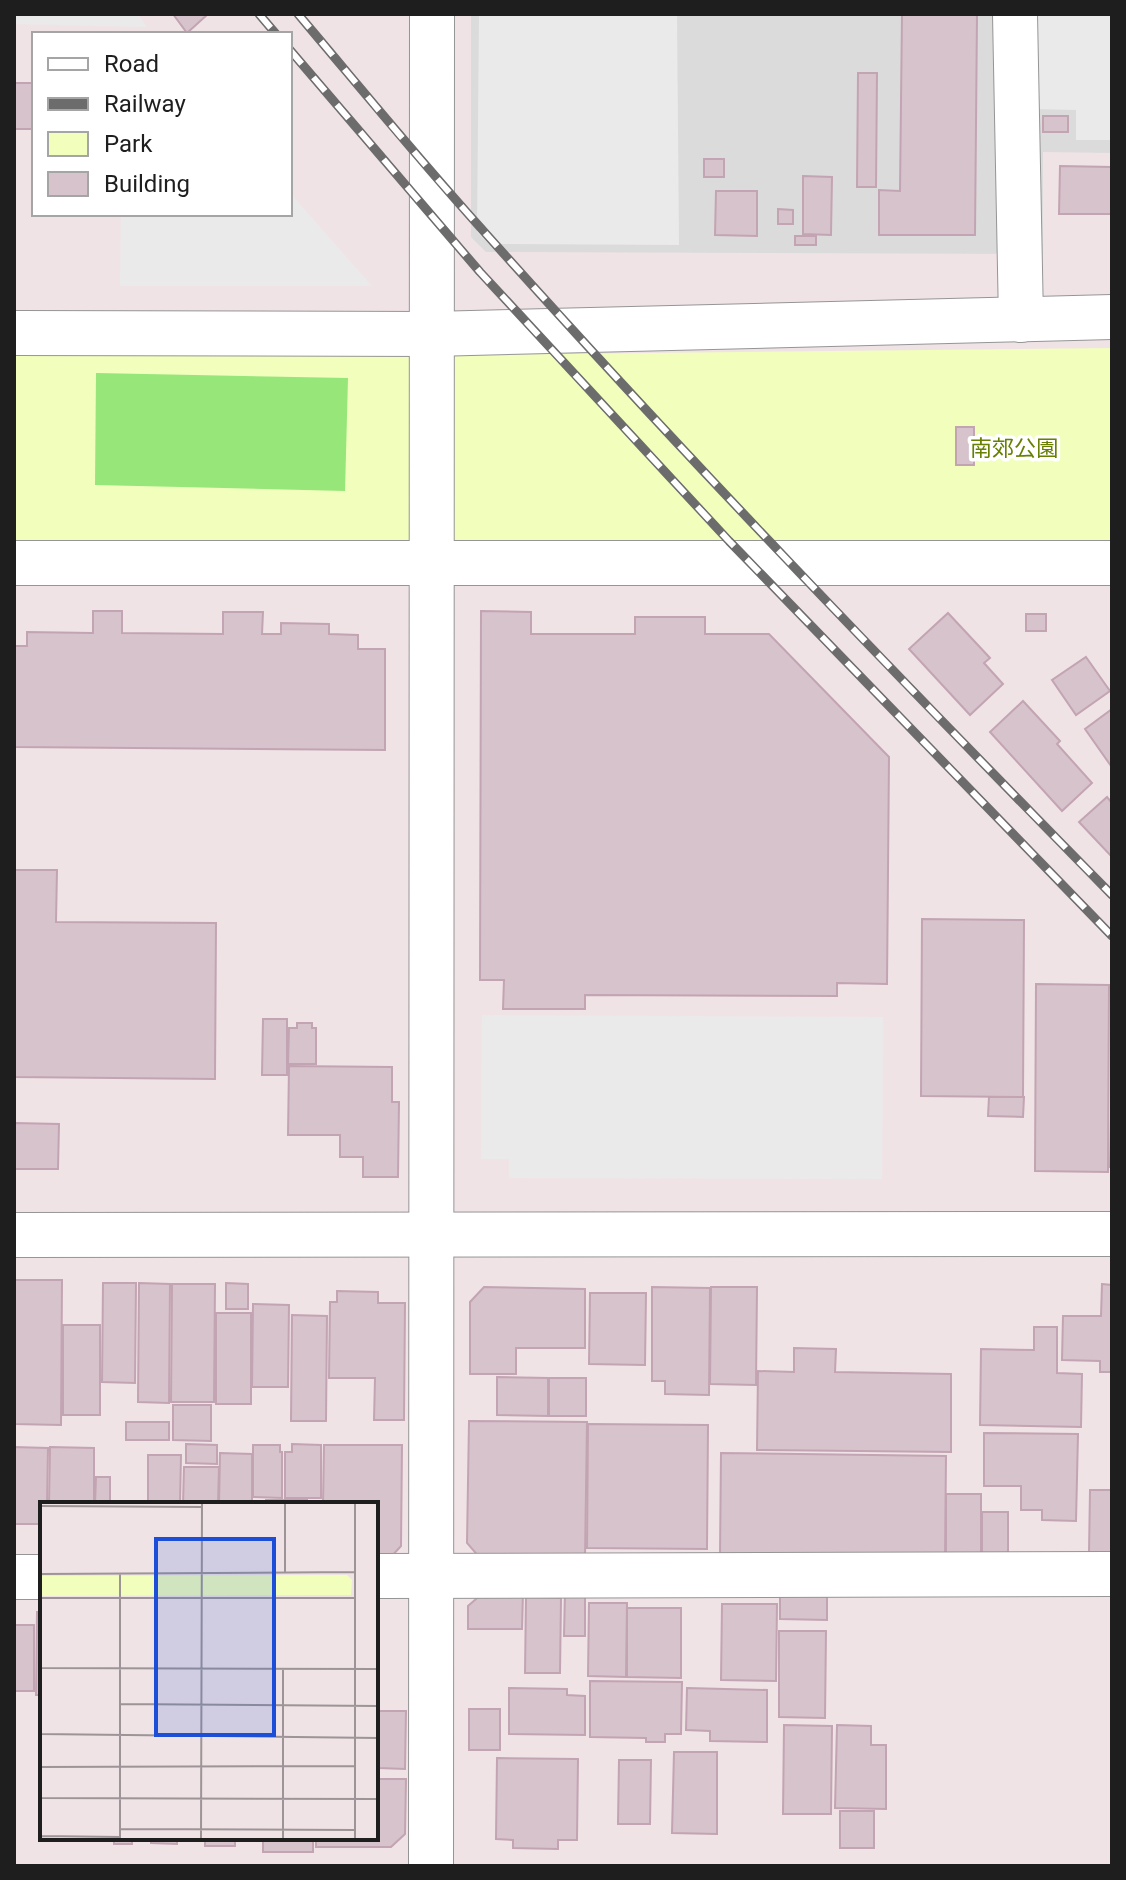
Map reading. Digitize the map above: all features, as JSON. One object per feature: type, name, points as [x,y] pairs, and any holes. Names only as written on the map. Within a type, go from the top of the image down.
[{"type":"street","points":[[431,1866],[432,14]]},
{"type":"street","points":[[1015,14],[1021,320]]},
{"type":"street","points":[[14,333],[432,334],[1112,317]]},
{"type":"street","points":[[14,563],[1112,563]]},
{"type":"street","points":[[14,1235],[1112,1234]]},
{"type":"street","points":[[378,1576],[1112,1574]]},
{"type":"street","points":[[14,1577],[40,1577]]},
{"type":"shaded area","points":[[14,14],[138,14],[147,27],[14,24]]},
{"type":"shaded area","points":[[471,14],[1112,14],[1112,153],[1043,152],[1043,254],[486,252],[471,237]]},
{"type":"shaded area","points":[[479,14],[677,14],[679,245],[489,244],[477,232]]},
{"type":"shaded area","points":[[1032,14],[1112,14],[1112,140],[1076,140],[1076,110],[1031,109]]},
{"type":"shaded area","points":[[292,195],[372,286],[120,286],[121,216],[292,216]]},
{"type":"shaded area","points":[[482,1015],[883,1017],[882,1179],[509,1178],[509,1159],[481,1159]]},
{"type":"green space","name":"南郊公園","points":[[1112,348],[1112,545],[14,544],[14,356],[375,356]]},
{"type":"green space","points":[[96,373],[348,378],[345,491],[95,485]]},
{"type":"building","points":[[173,14],[208,14],[188,32]]},
{"type":"building","points":[[902,14],[977,14],[975,235],[879,235],[879,190],[900,191]]},
{"type":"building","points":[[858,73],[877,73],[876,187],[857,187]]},
{"type":"building","points":[[14,83],[32,83],[32,129],[14,129]]},
{"type":"building","points":[[1043,116],[1068,116],[1068,132],[1043,132]]},
{"type":"building","points":[[704,159],[724,159],[724,177],[704,177]]},
{"type":"building","points":[[1060,166],[1112,167],[1112,214],[1059,214]]},
{"type":"building","points":[[803,176],[832,177],[831,235],[803,234]]},
{"type":"building","points":[[716,191],[757,191],[757,236],[715,235]]},
{"type":"building","points":[[778,209],[793,210],[793,224],[778,224]]},
{"type":"building","points":[[795,236],[816,236],[816,245],[795,245]]},
{"type":"building","points":[[956,427],[974,427],[974,465],[956,465]]},
{"type":"building","points":[[93,611],[122,611],[122,633],[223,634],[223,612],[263,612],[262,634],[281,634],[281,623],[329,624],[329,634],[358,635],[358,649],[385,649],[385,750],[14,747],[14,646],[27,646],[27,632],[93,633]]},
{"type":"building","points":[[481,611],[531,612],[531,634],[635,634],[635,617],[705,617],[705,634],[769,634],[889,757],[887,984],[837,983],[837,996],[585,995],[585,1009],[503,1009],[504,980],[480,980]]},
{"type":"building","points":[[948,613],[990,658],[984,663],[1003,684],[970,715],[909,649]]},
{"type":"building","points":[[1026,614],[1046,614],[1046,631],[1026,631]]},
{"type":"building","points":[[1086,657],[1110,691],[1076,715],[1052,680]]},
{"type":"building","points":[[1023,701],[1060,741],[1057,744],[1092,783],[1062,811],[990,732]]},
{"type":"building","points":[[1112,709],[1112,765],[1111,766],[1085,729]]},
{"type":"building","points":[[1107,797],[1112,803],[1112,857],[1079,822]]},
{"type":"building","points":[[14,870],[57,870],[56,922],[216,923],[215,1079],[14,1077]]},
{"type":"building","points":[[922,919],[1024,920],[1023,1097],[921,1096]]},
{"type":"building","points":[[1036,984],[1109,985],[1108,1172],[1035,1171]]},
{"type":"building","points":[[263,1019],[287,1019],[287,1075],[262,1075]]},
{"type":"building","points":[[297,1023],[312,1023],[312,1028],[316,1028],[316,1064],[288,1064],[289,1028],[297,1028]]},
{"type":"building","points":[[289,1066],[392,1067],[392,1102],[399,1102],[398,1177],[363,1177],[363,1157],[340,1157],[340,1135],[288,1135]]},
{"type":"building","points":[[989,1097],[1024,1097],[1023,1117],[988,1116]]},
{"type":"building","points":[[1111,1115],[1112,1167],[1110,1167]]},
{"type":"building","points":[[14,1123],[59,1124],[58,1169],[14,1169]]},
{"type":"building","points":[[14,1280],[62,1280],[61,1425],[14,1424]]},
{"type":"building","points":[[103,1283],[136,1283],[135,1383],[102,1382]]},
{"type":"building","points":[[139,1283],[170,1284],[169,1403],[138,1402]]},
{"type":"building","points":[[226,1283],[248,1284],[248,1309],[226,1309]]},
{"type":"building","points":[[172,1284],[215,1284],[214,1402],[171,1402]]},
{"type":"building","points":[[1102,1284],[1112,1285],[1112,1372],[1100,1372],[1100,1361],[1062,1360],[1063,1316],[1101,1316]]},
{"type":"building","points":[[484,1287],[585,1289],[585,1348],[516,1348],[516,1374],[470,1374],[470,1302]]},
{"type":"building","points":[[652,1287],[710,1288],[709,1395],[665,1394],[665,1381],[652,1381]]},
{"type":"building","points":[[711,1287],[757,1287],[756,1385],[710,1384]]},
{"type":"building","points":[[337,1291],[378,1292],[378,1303],[405,1303],[404,1420],[374,1420],[375,1378],[329,1378],[330,1302],[337,1302]]},
{"type":"building","points":[[590,1293],[646,1293],[645,1365],[589,1364]]},
{"type":"building","points":[[253,1304],[289,1305],[288,1387],[252,1387]]},
{"type":"building","points":[[216,1313],[251,1313],[251,1404],[216,1404]]},
{"type":"building","points":[[292,1315],[327,1316],[326,1421],[291,1421]]},
{"type":"building","points":[[63,1325],[100,1325],[100,1415],[63,1415]]},
{"type":"building","points":[[1034,1327],[1057,1327],[1057,1373],[1082,1374],[1081,1427],[980,1425],[981,1349],[1034,1350]]},
{"type":"building","points":[[794,1348],[836,1349],[835,1372],[951,1374],[951,1452],[757,1450],[758,1371],[794,1372]]},
{"type":"building","points":[[497,1377],[548,1378],[548,1416],[497,1415]]},
{"type":"building","points":[[549,1378],[586,1378],[586,1416],[549,1416]]},
{"type":"building","points":[[173,1405],[211,1405],[211,1441],[173,1440]]},
{"type":"building","points":[[469,1421],[587,1422],[585,1559],[480,1558],[467,1543]]},
{"type":"building","points":[[126,1422],[169,1422],[169,1440],[126,1440]]},
{"type":"building","points":[[588,1424],[708,1425],[707,1549],[587,1548]]},
{"type":"building","points":[[984,1433],[1078,1434],[1076,1521],[1042,1520],[1042,1510],[1021,1510],[1021,1486],[984,1486]]},
{"type":"building","points":[[186,1444],[217,1445],[217,1464],[186,1463]]},
{"type":"building","points":[[292,1444],[321,1445],[321,1498],[285,1498],[285,1452],[292,1452]]},
{"type":"building","points":[[253,1445],[280,1445],[282,1498],[253,1497]]},
{"type":"building","points":[[324,1445],[402,1445],[401,1546],[390,1558],[378,1557],[378,1502],[323,1502]]},
{"type":"building","points":[[14,1447],[48,1448],[47,1502],[40,1502],[40,1524],[14,1524]]},
{"type":"building","points":[[50,1447],[94,1448],[94,1502],[49,1502]]},
{"type":"building","points":[[220,1453],[252,1454],[252,1502],[219,1502]]},
{"type":"building","points":[[721,1453],[946,1456],[945,1558],[720,1555]]},
{"type":"building","points":[[148,1455],[181,1455],[180,1502],[148,1502]]},
{"type":"building","points":[[184,1467],[219,1467],[218,1502],[183,1502]]},
{"type":"building","points":[[96,1477],[110,1477],[110,1502],[95,1502]]},
{"type":"building","points":[[1090,1490],[1112,1490],[1112,1554],[1089,1553]]},
{"type":"building","points":[[946,1494],[981,1494],[981,1557],[946,1556]]},
{"type":"building","points":[[266,1500],[307,1500],[307,1502]]},
{"type":"building","points":[[982,1512],[1008,1512],[1008,1558],[982,1558]]},
{"type":"building","points":[[565,1591],[585,1591],[585,1636],[564,1636]]},
{"type":"building","points":[[484,1592],[523,1592],[522,1629],[468,1629],[468,1606]]},
{"type":"building","points":[[780,1596],[827,1596],[827,1620],[780,1619]]},
{"type":"building","points":[[526,1597],[561,1598],[560,1673],[525,1673]]},
{"type":"building","points":[[589,1603],[627,1603],[626,1677],[588,1676]]},
{"type":"building","points":[[722,1604],[777,1604],[776,1681],[721,1680]]},
{"type":"building","points":[[627,1608],[681,1608],[681,1678],[627,1677]]},
{"type":"building","points":[[37,1612],[40,1612],[40,1695],[36,1695]]},
{"type":"building","points":[[14,1625],[34,1625],[34,1691],[14,1691]]},
{"type":"building","points":[[779,1631],[826,1631],[825,1718],[779,1717]]},
{"type":"building","points":[[590,1681],[682,1682],[681,1734],[665,1734],[665,1742],[646,1742],[646,1738],[590,1737]]},
{"type":"building","points":[[509,1688],[567,1689],[567,1695],[585,1696],[585,1735],[509,1734]]},
{"type":"building","points":[[687,1688],[767,1690],[767,1742],[710,1741],[710,1731],[686,1730]]},
{"type":"building","points":[[469,1709],[500,1709],[500,1750],[469,1750]]},
{"type":"building","points":[[379,1711],[406,1711],[405,1769],[379,1768]]},
{"type":"building","points":[[784,1725],[832,1726],[831,1814],[783,1814]]},
{"type":"building","points":[[837,1725],[871,1726],[871,1745],[886,1745],[886,1809],[835,1808]]},
{"type":"building","points":[[674,1752],[717,1752],[717,1834],[672,1833]]},
{"type":"building","points":[[497,1758],[578,1759],[577,1840],[558,1840],[558,1849],[513,1848],[513,1840],[496,1839]]},
{"type":"building","points":[[619,1760],[651,1760],[650,1824],[618,1824]]},
{"type":"building","points":[[378,1779],[406,1779],[405,1834],[391,1847],[316,1847],[316,1840],[378,1840]]},
{"type":"building","points":[[15,1789],[15,1835],[14,1835]]},
{"type":"building","points":[[840,1811],[874,1811],[874,1848],[840,1848]]},
{"type":"building","points":[[114,1840],[132,1840],[132,1844],[114,1844]]},
{"type":"building","points":[[151,1840],[177,1840],[177,1844],[151,1843]]},
{"type":"building","points":[[205,1840],[235,1840],[235,1846],[205,1846]]},
{"type":"building","points":[[263,1840],[313,1840],[313,1852],[263,1852]]},
{"type":"railway","points":[[259,14],[274,32]]},
{"type":"railway","points":[[298,14],[456,200],[712,481],[1112,895]]},
{"type":"railway","points":[[292,52],[480,272],[729,541],[1112,936]]}]
